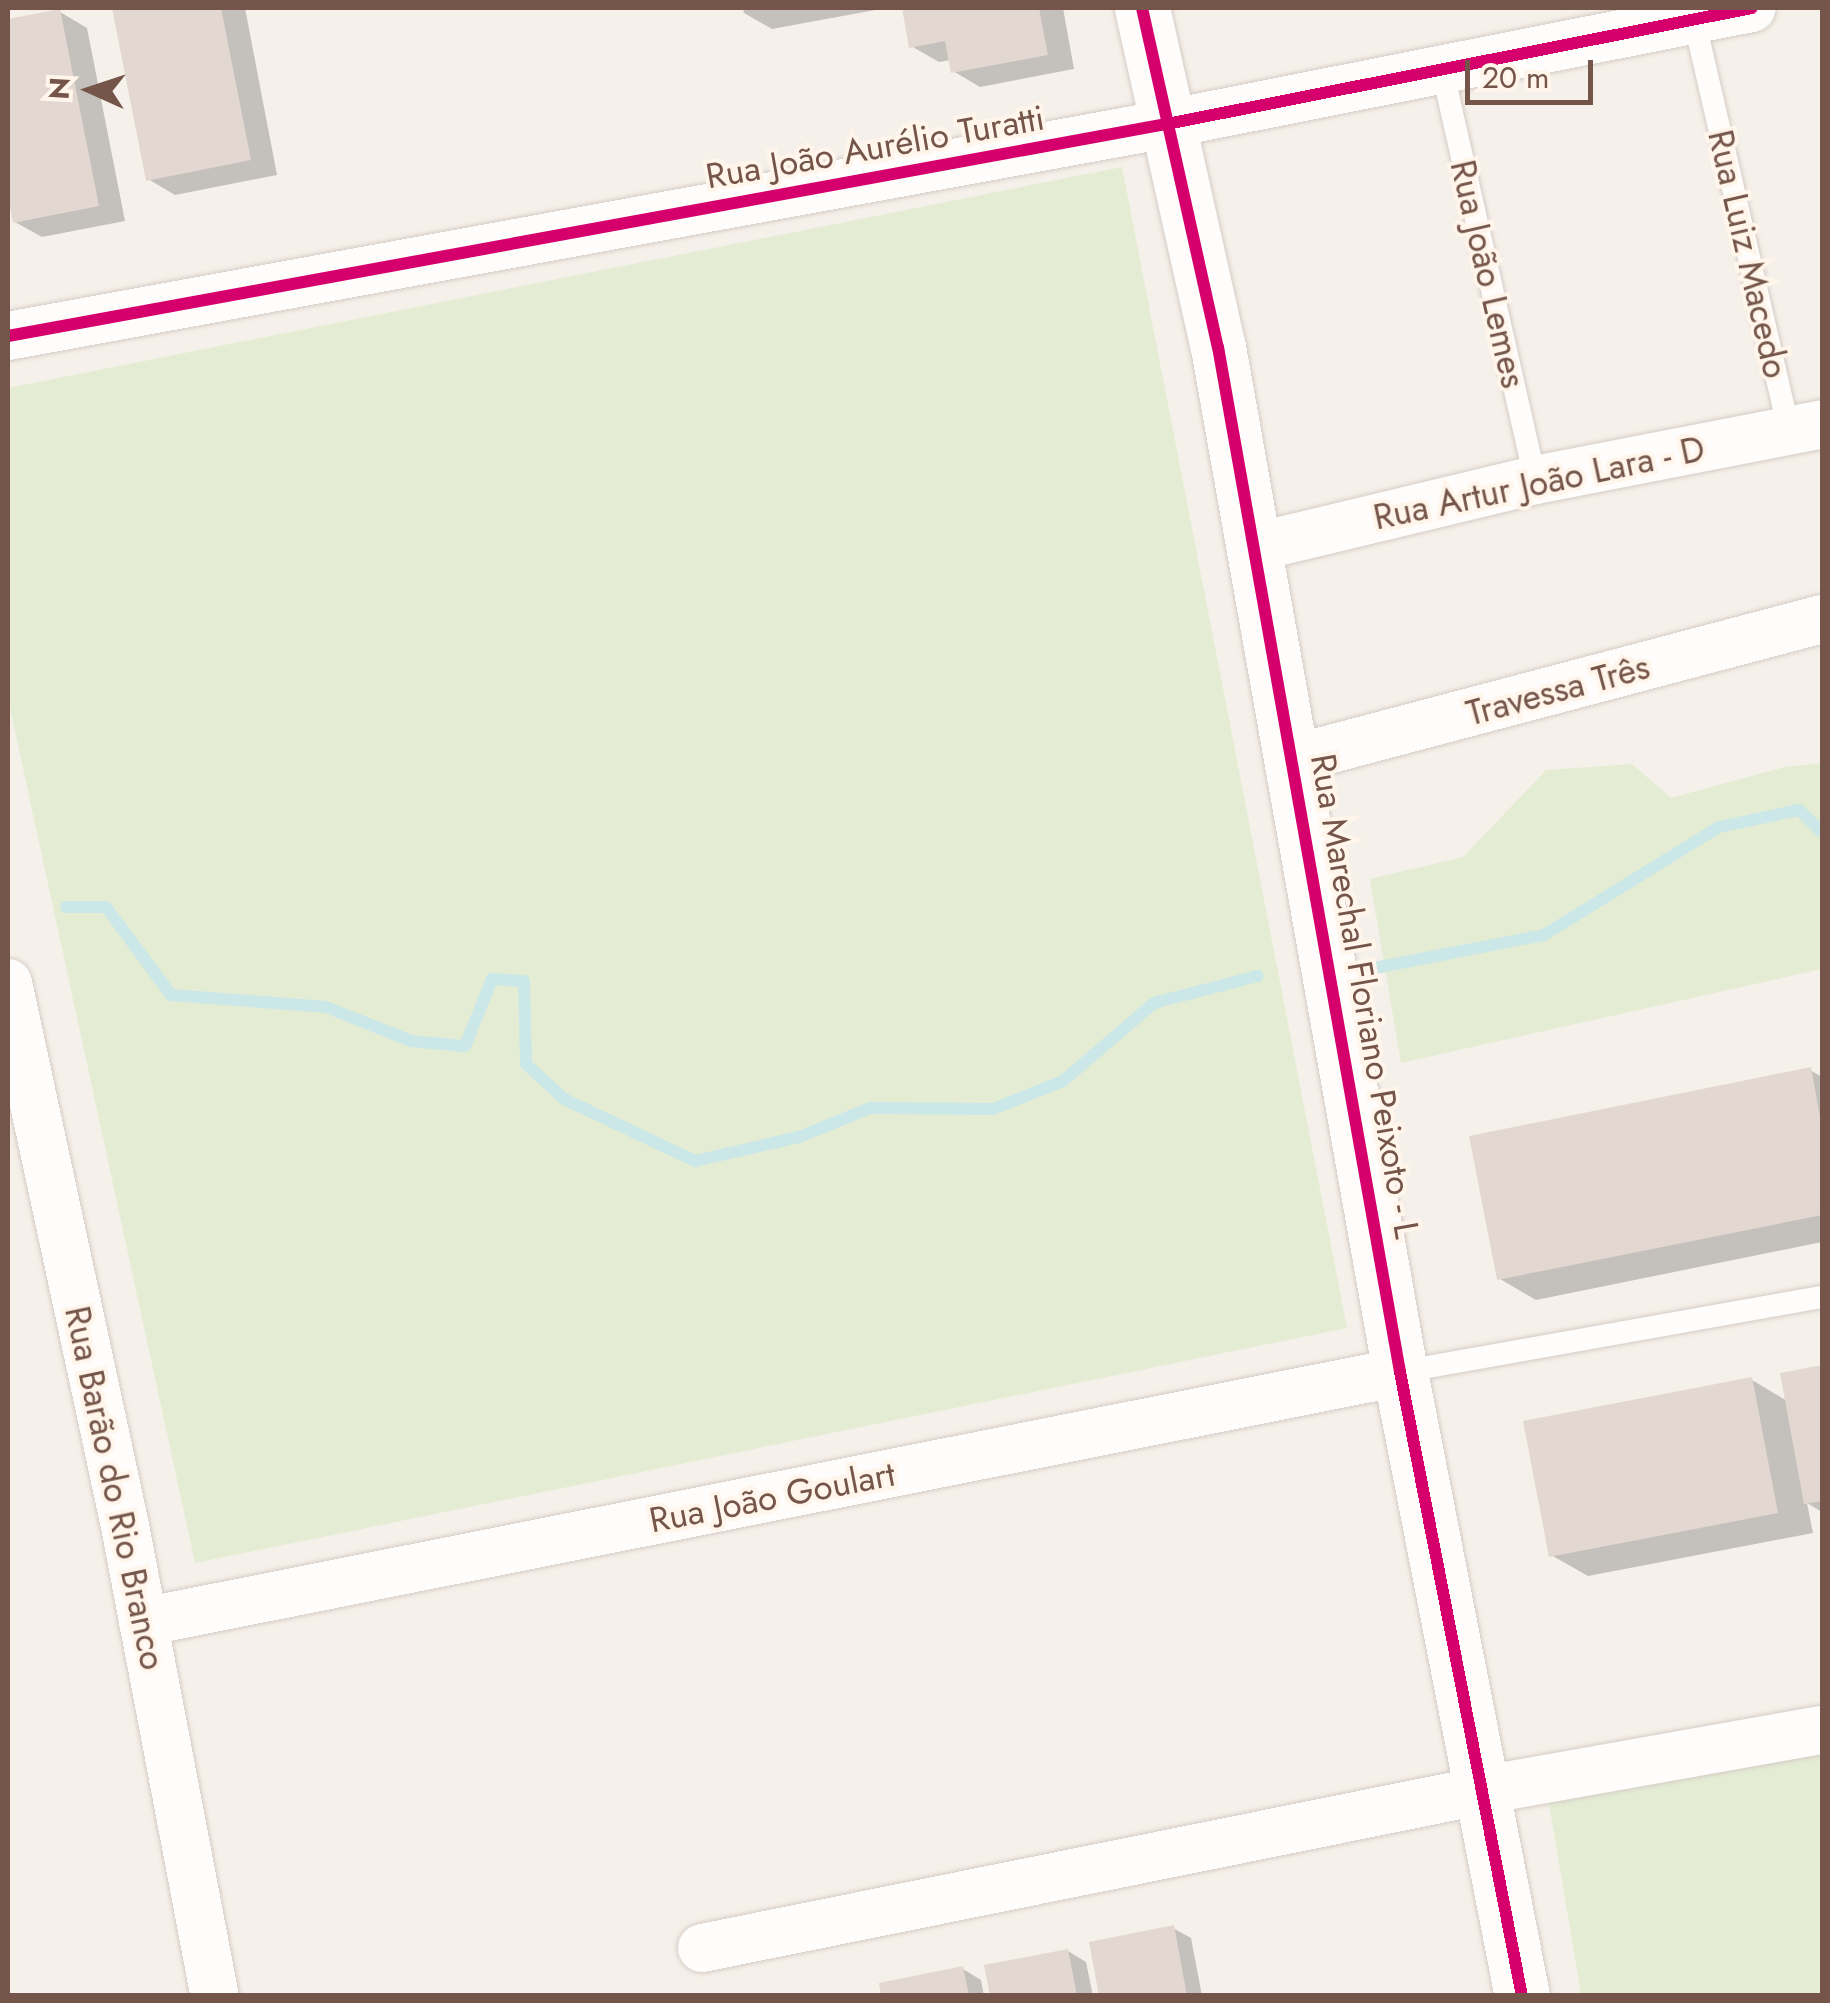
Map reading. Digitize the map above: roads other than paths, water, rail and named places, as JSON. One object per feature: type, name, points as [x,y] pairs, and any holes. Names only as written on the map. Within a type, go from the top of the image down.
[{"type":"street","name":"Rua Marechal Floriano Peixoto - L","points":[[1142,8],[1218,347],[1400,1372],[1522,1996]]},
{"type":"street","name":"Rua João Aurélio Turatti","points":[[8,336],[1167,124],[1752,8]]},
{"type":"street","name":"Rua Artur João Lara - D","points":[[1256,546],[1534,480],[1806,427]]},
{"type":"street","name":"Travessa Três","points":[[1293,759],[1822,619]]},
{"type":"street","name":"Rua Barão do Rio Branco","points":[[8,983],[143,1622],[216,1996]]},
{"type":"street","name":"Rua João Goulart","points":[[143,1622],[1400,1372]]},
{"type":"street","points":[[702,1948],[1484,1790],[1822,1730]]},
{"type":"lane","name":"Rua Luiz Macedo","points":[[1694,19],[1806,427]]},
{"type":"lane","name":"Rua João Lemes","points":[[1442,69],[1534,480]]},
{"type":"lane","points":[[1400,1372],[1822,1297]]},
{"type":"waterway","points":[[1364,970],[1544,935],[1719,827],[1799,810],[1822,832]]},
{"type":"waterway","points":[[66,907],[106,907],[171,995],[326,1007],[411,1041],[465,1046],[492,979],[524,981],[526,1064],[564,1099],[695,1161],[799,1137],[870,1108],[993,1109],[1063,1081],[1154,1003],[1258,976]]}]
